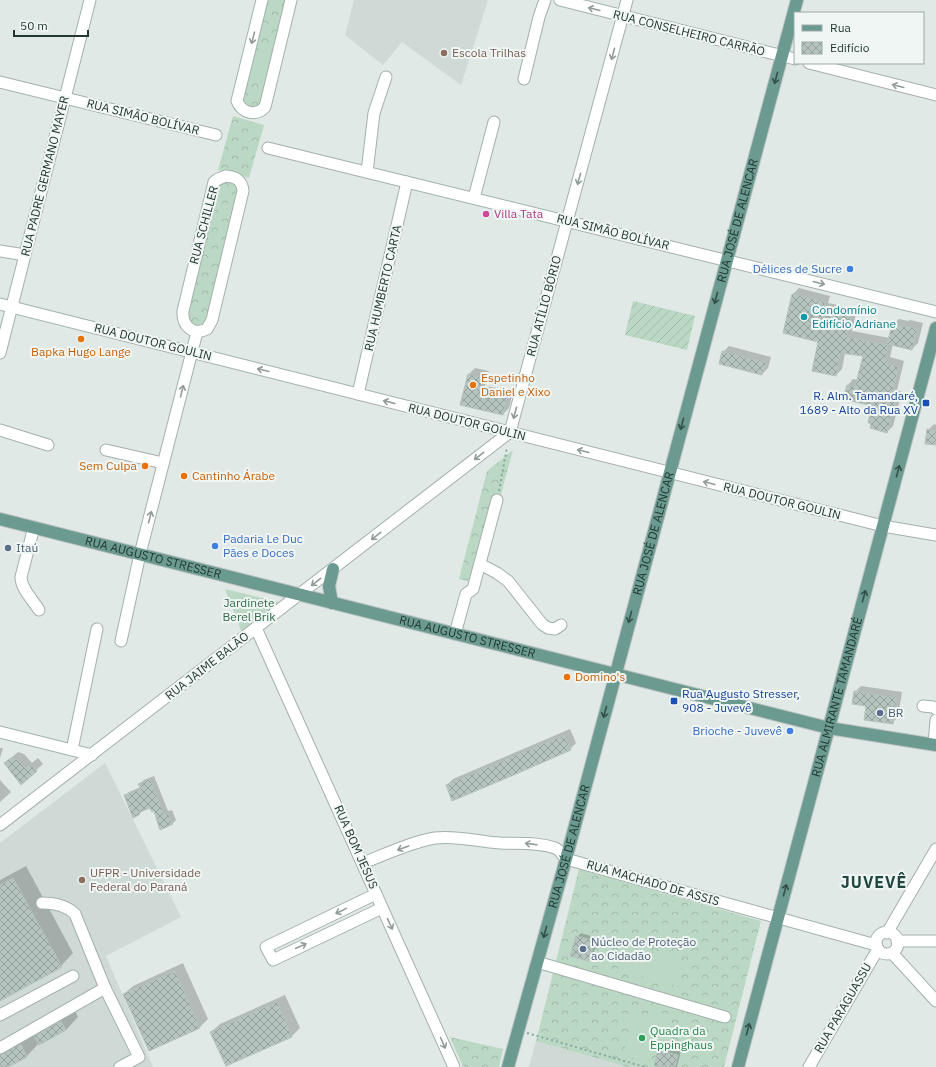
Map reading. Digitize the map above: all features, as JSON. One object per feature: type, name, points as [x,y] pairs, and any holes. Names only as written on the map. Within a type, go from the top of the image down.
[{"type":"main road","name":"RUA JOSÉ DE ALENCAR","points":[[508,1067],[566,858],[797,0]]},
{"type":"main road","name":"RUA ALMIRANTE TAMANDARÉ","points":[[738,1067],[936,328]]},
{"type":"main road","name":"RUA AUGUSTO STRESSER","points":[[0,519],[828,728],[935,744]]},
{"type":"main road","points":[[332,603],[329,586],[333,569]]},
{"type":"street","name":"RUA PADRE GERMANO MAYER","points":[[0,353],[90,0]]},
{"type":"street","points":[[262,0],[237,101],[239,106],[244,110],[257,113],[265,107],[291,0]]},
{"type":"street","points":[[524,78],[539,17],[545,0]]},
{"type":"street","name":"RUA CONSELHEIRO CARRÃO","points":[[560,0],[794,60]]},
{"type":"street","name":"RUA ATÍLIO BÓRIO","points":[[510,432],[627,0]]},
{"type":"street","points":[[813,64],[936,95]]},
{"type":"street","points":[[367,172],[374,113],[386,77]]},
{"type":"street","name":"RUA SIMÃO BOLÍVAR","points":[[0,82],[216,135]]},
{"type":"street","points":[[474,198],[494,122]]},
{"type":"street","name":"RUA SIMÃO BOLÍVAR","points":[[268,148],[936,312]]},
{"type":"street","name":"RUA SCHILLER","points":[[222,177],[236,178],[240,181],[243,191],[212,320],[207,329],[197,332],[191,330],[187,326],[183,317],[183,311],[214,182],[222,177]]},
{"type":"street","name":"RUA HUMBERTO CARTA","points":[[358,394],[407,182]]},
{"type":"street","points":[[0,251],[25,256]]},
{"type":"street","name":"RUA DOUTOR GOULIN","points":[[0,304],[883,526],[936,535]]},
{"type":"street","points":[[121,641],[140,554],[197,332]]},
{"type":"street","points":[[0,430],[48,445]]},
{"type":"street","name":"RUA JAIME BALÃO","points":[[0,825],[510,432]]},
{"type":"street","points":[[106,450],[163,463]]},
{"type":"street","points":[[455,634],[466,594],[473,589],[497,500]]},
{"type":"street","points":[[34,527],[21,582],[39,610]]},
{"type":"street","points":[[480,564],[508,581],[542,624],[548,628],[555,629],[561,625]]},
{"type":"street","name":"RUA BOM JESUS","points":[[256,628],[454,1067]]},
{"type":"street","points":[[72,750],[97,629]]},
{"type":"street","points":[[923,706],[936,709]]},
{"type":"street","points":[[935,744],[936,720]]},
{"type":"street","points":[[0,732],[92,755]]},
{"type":"street","name":"RUA MACHADO DE ASSIS","points":[[363,863],[406,846],[445,837],[500,843],[538,845],[554,848],[566,858],[877,947]]},
{"type":"street","points":[[887,933],[936,849]]},
{"type":"street","points":[[376,894],[266,947],[273,960],[382,908]]},
{"type":"street","points":[[42,903],[63,906],[70,909],[75,914],[105,988],[139,1057],[120,1067]]},
{"type":"street","points":[[892,953],[896,948],[897,941],[893,935],[887,933],[879,936],[877,947],[882,953],[892,953],[936,1001]]},
{"type":"street","points":[[897,941],[936,941]]},
{"type":"street","name":"RUA PARAGUASSU","points":[[809,1067],[877,947]]},
{"type":"street","points":[[536,962],[725,1017]]},
{"type":"street","points":[[0,1015],[73,976]]},
{"type":"street","points":[[0,1048],[105,988]]},
{"type":"path","points":[[497,500],[510,432]]},
{"type":"path","points":[[518,1030],[645,1067]]},
{"type":"shaded area","name":"Escola Trilhas","points":[[354,0],[488,0],[461,85],[402,42],[383,65],[345,35]]},
{"type":"shaded area","name":"UFPR - Universidade Federal do Paraná","points":[[105,763],[181,917],[106,956],[153,1067],[0,1067],[0,843]]},
{"type":"shaded area","points":[[536,1041],[627,1067],[529,1067]]},
{"type":"green space","points":[[266,0],[287,0],[262,105],[254,109],[241,103]]},
{"type":"green space","points":[[255,50],[274,54],[266,83],[247,78]]},
{"type":"green space","points":[[233,116],[264,125],[249,178],[218,170]]},
{"type":"green space","points":[[227,181],[235,184],[238,192],[207,320],[201,326],[196,327],[190,324],[187,314],[218,188],[222,182]]},
{"type":"green space","points":[[633,301],[695,316],[687,350],[625,335]]},
{"type":"green space","points":[[513,450],[477,583],[459,579],[487,471]]},
{"type":"green space","name":"Jardinete Berel Brik","points":[[225,589],[283,603],[242,633]]},
{"type":"green space","points":[[579,869],[761,921],[724,1067],[627,1067],[536,1041]]},
{"type":"green space","points":[[624,945],[684,961],[678,986],[618,970]]},
{"type":"green space","name":"Quadra da Eppinghaus","points":[[634,1013],[660,1020],[649,1062],[623,1055]]},
{"type":"green space","points":[[450,1037],[503,1049],[499,1067],[463,1067]]},
{"type":"building","points":[[792,294],[825,302],[823,309],[851,314],[847,337],[888,345],[885,363],[899,367],[891,396],[897,397],[887,433],[870,428],[871,423],[868,423],[872,406],[843,399],[847,385],[855,387],[863,356],[840,353],[836,376],[812,371],[818,342],[783,333]]},
{"type":"building","points":[[892,325],[902,327],[902,325],[917,329],[912,350],[887,344]]},
{"type":"building","points":[[722,351],[766,363],[762,375],[719,364]]},
{"type":"building","points":[[468,374],[483,377],[480,392],[507,397],[503,415],[460,405]]},
{"type":"building","points":[[927,429],[936,431],[936,445],[925,444]]},
{"type":"building","name":"BR","points":[[854,691],[897,698],[893,724],[864,720],[866,706],[852,704]]},
{"type":"building","points":[[564,735],[571,750],[452,801],[446,785]]},
{"type":"building","points":[[11,758],[18,760],[25,768],[31,764],[37,771],[21,785],[4,763]]},
{"type":"building","points":[[150,779],[164,815],[168,813],[173,824],[160,830],[154,811],[152,812],[150,808],[140,812],[139,815],[133,818],[124,795],[141,789],[138,784]]},
{"type":"building","points":[[13,878],[62,967],[0,1001],[0,885]]},
{"type":"building","name":"Núcleo de Proteção ao Cidadão","points":[[576,936],[595,941],[589,961],[570,956]]},
{"type":"building","points":[[175,971],[200,1028],[149,1051],[123,994]]},
{"type":"building","points":[[277,1002],[292,1037],[226,1066],[210,1032]]},
{"type":"building","points":[[61,1021],[66,1030],[39,1045],[34,1036]]},
{"type":"building","points":[[21,1044],[27,1057],[8,1067],[0,1067],[0,1055]]},
{"type":"building","points":[[658,1050],[678,1055],[675,1067],[654,1066]]},
{"type":"place","name":"Escola Trilhas","points":[[444,53]]},
{"type":"place","name":"Villa Tata","points":[[486,214]]},
{"type":"place","name":"Délices de Sucre","points":[[850,269]]},
{"type":"place","name":"Condomínio Edifício Adriane","points":[[804,317]]},
{"type":"place","name":"Bapka Hugo Lange","points":[[81,339]]},
{"type":"place","name":"Espetinho Daniel e Xixo","points":[[473,385]]},
{"type":"place","name":"R. Alm. Tamandaré, 1689 - Alto da Rua XV","points":[[926,403]]},
{"type":"place","name":"Sem Culpa","points":[[145,466]]},
{"type":"place","name":"Cantinho Árabe","points":[[184,476]]},
{"type":"place","name":"Padaria Le Duc Pães e Doces","points":[[215,546]]},
{"type":"place","name":"Itaú","points":[[8,548]]},
{"type":"place","name":"Domino's","points":[[567,677]]},
{"type":"place","name":"Rua Augusto Stresser, 908 - Juvevê","points":[[674,701]]},
{"type":"place","name":"BR","points":[[880,713]]},
{"type":"place","name":"Brioche - Juvevê","points":[[790,731]]},
{"type":"place","name":"UFPR - Universidade Federal do Paraná","points":[[82,880]]},
{"type":"place","name":"Núcleo de Proteção ao Cidadão","points":[[583,949]]},
{"type":"place","name":"Quadra da Eppinghaus","points":[[642,1038]]},
{"type":"district","name":"JUVEVÊ","points":[[874,882]]}]
